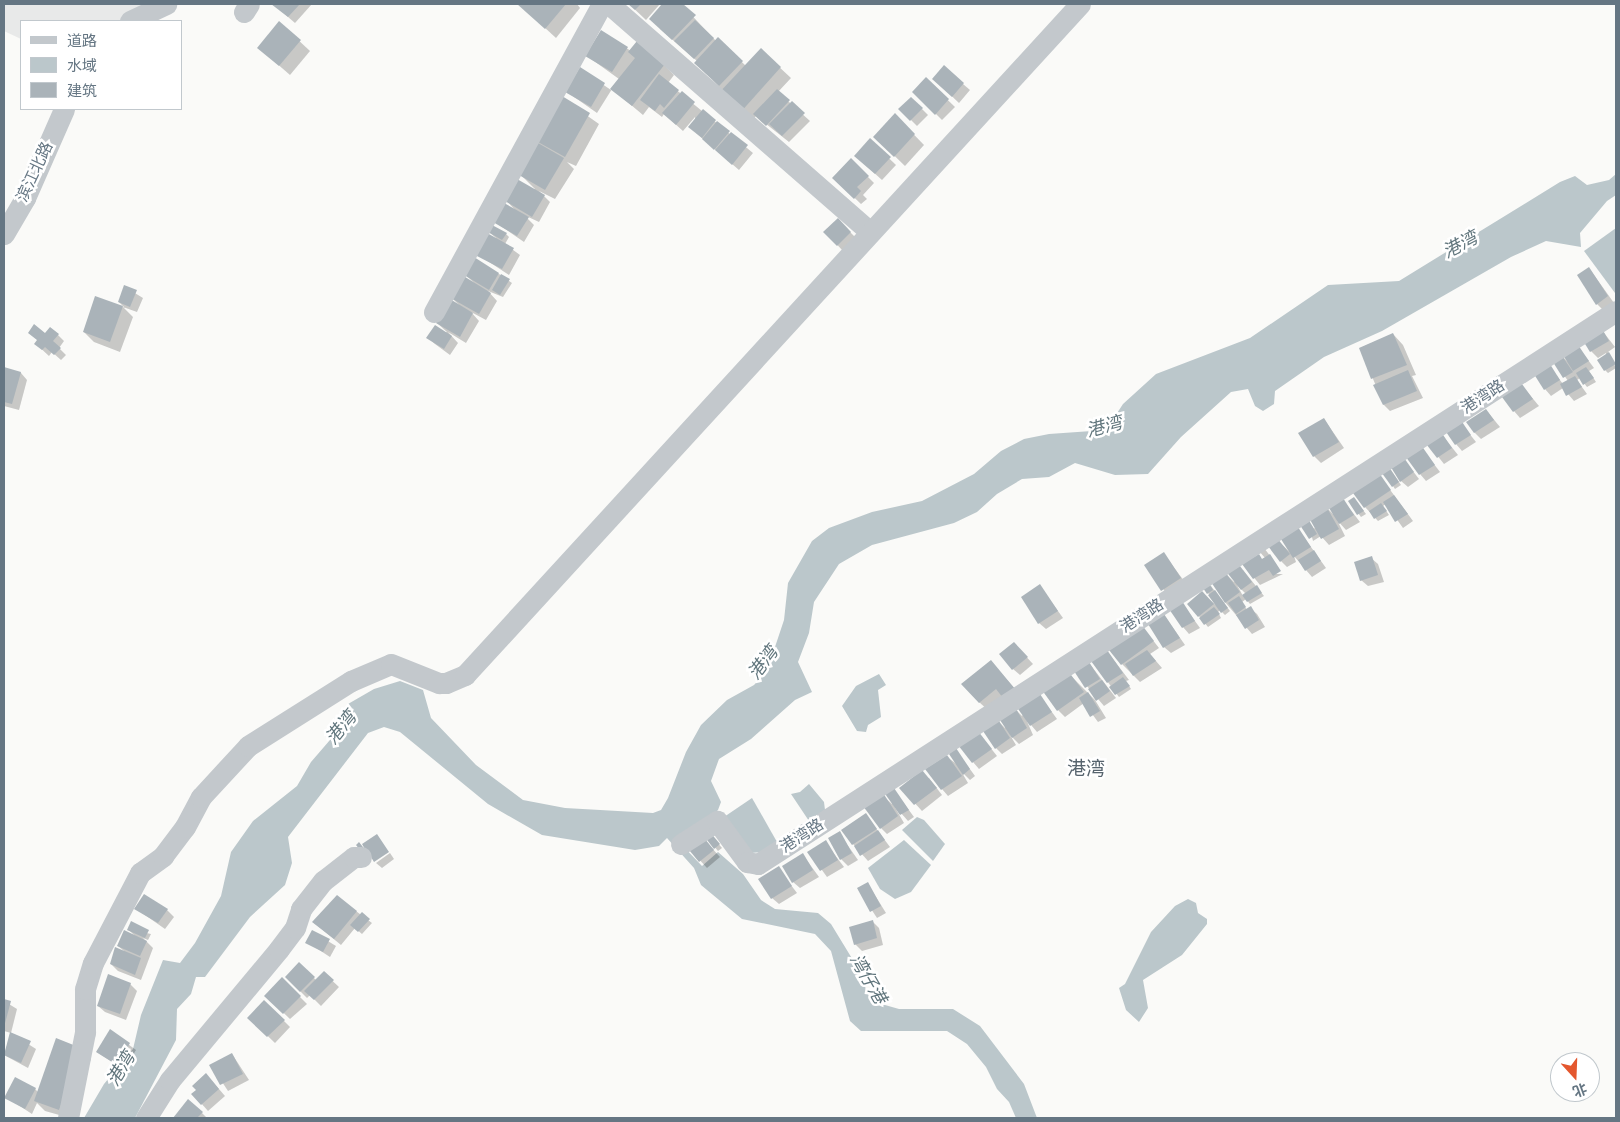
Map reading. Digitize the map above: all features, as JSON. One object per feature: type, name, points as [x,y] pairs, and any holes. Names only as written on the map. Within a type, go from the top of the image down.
[{"type":"street","points":[[132,20],[166,4]]},
{"type":"street","points":[[434,312],[602,4]]},
{"type":"street","points":[[609,4],[869,231]]},
{"type":"street","points":[[68,1118],[86,1032],[85,989],[93,963],[140,873],[163,856],[185,827],[201,797],[248,746],[351,681],[391,664],[439,683],[446,684],[465,675],[869,231],[1080,4]]},
{"type":"street","name":"滨江北路","points":[[4,234],[25,198],[64,110]]},
{"type":"street","name":"港湾路","points":[[681,844],[717,821],[747,862],[758,864],[1616,311]]},
{"type":"street","points":[[146,1118],[170,1080],[295,928],[301,910],[323,881],[354,857],[361,857]]},
{"type":"shaded area","points":[[4,4],[152,4],[122,20],[20,20],[20,39],[4,31]]},
{"type":"water","points":[[1616,174],[1616,195],[1607,201],[1580,233],[1581,247],[1546,241],[1511,257],[1382,331],[1324,357],[1275,391],[1274,404],[1263,411],[1255,406],[1248,389],[1231,392],[1181,437],[1148,474],[1115,475],[1075,463],[1049,477],[1022,479],[997,494],[977,512],[954,523],[872,545],[839,564],[814,602],[809,633],[798,662],[812,692],[795,700],[751,739],[719,759],[711,781],[721,802],[718,810],[681,844],[702,866],[718,852],[743,874],[761,900],[775,909],[818,913],[831,924],[856,965],[871,1001],[899,1009],[953,1009],[980,1026],[1024,1084],[1037,1118],[1016,1118],[1009,1102],[997,1089],[986,1067],[967,1044],[947,1031],[861,1031],[850,1021],[831,951],[815,934],[742,919],[701,885],[694,868],[667,838],[659,846],[635,850],[542,835],[488,804],[400,732],[384,727],[368,733],[288,837],[292,863],[285,885],[250,917],[205,977],[196,977],[191,994],[177,1009],[176,1040],[135,1118],[84,1118],[104,1084],[133,1049],[141,1015],[163,960],[180,963],[195,943],[221,896],[231,852],[253,821],[297,786],[311,762],[336,733],[348,704],[374,689],[400,681],[423,690],[431,718],[476,765],[523,800],[565,808],[653,813],[661,810],[668,798],[686,752],[701,725],[727,700],[754,685],[767,671],[784,620],[788,583],[812,541],[829,528],[872,512],[922,501],[974,474],[1001,451],[1024,439],[1049,434],[1106,430],[1123,404],[1156,374],[1250,338],[1328,285],[1399,281],[1560,182],[1575,176],[1587,185],[1609,180]]},
{"type":"water","points":[[1616,228],[1616,292],[1615,293],[1584,251]]},
{"type":"water","points":[[879,674],[886,685],[878,690],[881,717],[868,725],[866,732],[857,731],[842,706],[856,686]]},
{"type":"water","points":[[809,784],[824,802],[825,810],[809,821],[791,794],[800,792]]},
{"type":"water","points":[[752,798],[777,842],[763,852],[750,853],[724,817]]},
{"type":"water","points":[[917,817],[924,820],[945,844],[933,861],[902,830]]},
{"type":"water","points":[[904,840],[931,865],[911,892],[895,899],[880,889],[868,868]]},
{"type":"water","points":[[1188,899],[1196,903],[1198,913],[1207,919],[1207,924],[1182,955],[1143,980],[1148,1008],[1139,1022],[1126,1010],[1119,988],[1125,984],[1151,932],[1175,906]]},
{"type":"building","points":[[271,4],[300,4],[288,17]]},
{"type":"building","points":[[517,4],[566,4],[545,29]]},
{"type":"building","points":[[628,4],[641,4],[635,10]]},
{"type":"building","points":[[662,4],[683,4],[696,15],[672,40],[649,19]]},
{"type":"building","points":[[695,20],[714,38],[694,59],[674,41]]},
{"type":"building","points":[[279,21],[301,40],[279,66],[257,48]]},
{"type":"building","points":[[601,30],[628,47],[612,72],[585,56]]},
{"type":"building","points":[[718,37],[743,61],[719,86],[694,63]]},
{"type":"building","points":[[637,41],[665,64],[632,106],[610,89],[635,58],[628,52]]},
{"type":"building","points":[[761,48],[781,67],[739,114],[717,95]]},
{"type":"building","points":[[944,65],[964,83],[952,97],[932,79]]},
{"type":"building","points":[[580,67],[605,83],[591,107],[565,92]]},
{"type":"building","points":[[659,74],[679,90],[664,108],[660,104],[655,111],[640,100]]},
{"type":"building","points":[[926,77],[949,99],[935,115],[912,92]]},
{"type":"building","points":[[777,89],[790,100],[766,126],[753,114]]},
{"type":"building","points":[[682,91],[695,102],[676,125],[662,113]]},
{"type":"building","points":[[562,96],[590,113],[565,157],[538,142]]},
{"type":"building","points":[[911,97],[923,108],[910,121],[898,109]]},
{"type":"building","points":[[792,101],[805,113],[782,136],[769,124]]},
{"type":"building","points":[[703,109],[716,120],[702,138],[688,127]]},
{"type":"building","points":[[895,113],[915,134],[894,157],[873,137]]},
{"type":"building","points":[[717,121],[730,131],[714,150],[702,139]]},
{"type":"building","points":[[731,132],[748,145],[732,165],[715,150]]},
{"type":"building","points":[[870,138],[891,157],[875,174],[854,156]]},
{"type":"building","points":[[538,143],[564,158],[545,190],[519,175]]},
{"type":"building","points":[[851,158],[869,176],[857,187],[861,191],[854,199],[832,178]]},
{"type":"building","points":[[517,179],[545,195],[532,217],[505,201]]},
{"type":"building","points":[[504,203],[529,217],[517,236],[493,222]]},
{"type":"building","points":[[838,218],[851,232],[837,246],[823,232]]},
{"type":"building","points":[[492,225],[507,233],[502,240],[488,232]]},
{"type":"building","points":[[487,233],[514,248],[502,269],[475,255]]},
{"type":"building","points":[[474,257],[499,273],[489,290],[464,275]]},
{"type":"building","points":[[1589,267],[1608,296],[1596,305],[1577,275]]},
{"type":"building","points":[[501,274],[510,279],[500,295],[492,290]]},
{"type":"building","points":[[462,275],[491,293],[479,314],[449,297]]},
{"type":"building","points":[[124,285],[137,290],[130,307],[118,302]]},
{"type":"building","points":[[95,296],[123,306],[110,342],[83,332]]},
{"type":"building","points":[[450,299],[473,313],[460,337],[436,323]]},
{"type":"building","points":[[34,324],[45,333],[50,327],[59,334],[53,341],[61,348],[54,355],[45,347],[42,350],[34,344],[37,340],[28,333]]},
{"type":"building","points":[[435,325],[452,336],[444,349],[426,338]]},
{"type":"building","points":[[1601,327],[1609,341],[1590,352],[1582,339]]},
{"type":"building","points":[[1393,333],[1407,365],[1371,379],[1359,348]]},
{"type":"building","points":[[1576,342],[1589,361],[1573,371],[1561,352]]},
{"type":"building","points":[[1609,352],[1616,364],[1604,371],[1597,360]]},
{"type":"building","points":[[1560,353],[1573,372],[1563,378],[1551,359]]},
{"type":"building","points":[[1548,361],[1560,380],[1544,390],[1532,371]]},
{"type":"building","points":[[4,367],[21,372],[12,404],[4,402]]},
{"type":"building","points":[[1586,367],[1594,378],[1583,385],[1576,373]]},
{"type":"building","points":[[1408,370],[1417,391],[1383,405],[1373,385]]},
{"type":"building","points":[[1575,376],[1582,387],[1566,396],[1560,384]]},
{"type":"building","points":[[1519,380],[1533,399],[1513,412],[1499,393]]},
{"type":"building","points":[[1486,409],[1494,420],[1474,433],[1466,422]]},
{"type":"building","points":[[1458,416],[1471,435],[1455,445],[1442,426]]},
{"type":"building","points":[[1324,418],[1339,442],[1313,457],[1298,433]]},
{"type":"building","points":[[1439,429],[1452,448],[1437,458],[1423,440]]},
{"type":"building","points":[[1419,442],[1435,465],[1419,475],[1403,453]]},
{"type":"building","points":[[1402,455],[1414,472],[1400,482],[1389,464]]},
{"type":"building","points":[[1387,464],[1399,482],[1392,487],[1379,469]]},
{"type":"building","points":[[1377,470],[1391,490],[1364,508],[1350,489]]},
{"type":"building","points":[[1394,495],[1408,514],[1395,522],[1383,502]]},
{"type":"building","points":[[1354,497],[1364,511],[1357,515],[1348,501]]},
{"type":"building","points":[[1343,498],[1354,515],[1339,524],[1329,508]]},
{"type":"building","points":[[1381,503],[1387,511],[1374,519],[1369,511]]},
{"type":"building","points":[[1326,506],[1339,529],[1321,539],[1308,516]]},
{"type":"building","points":[[1307,517],[1317,534],[1309,539],[1298,522]]},
{"type":"building","points":[[1296,524],[1311,547],[1293,558],[1279,536]]},
{"type":"building","points":[[1277,538],[1290,554],[1280,562],[1268,546]]},
{"type":"building","points":[[1314,550],[1321,561],[1305,571],[1298,560]]},
{"type":"building","points":[[1164,552],[1181,578],[1161,591],[1144,565]]},
{"type":"building","points":[[1259,554],[1262,559],[1270,554],[1281,571],[1273,576],[1269,570],[1253,579],[1242,564]]},
{"type":"building","points":[[1372,556],[1378,575],[1360,581],[1354,562]]},
{"type":"building","points":[[1237,562],[1252,582],[1241,590],[1225,570]]},
{"type":"building","points":[[1225,572],[1240,592],[1225,603],[1211,582]]},
{"type":"building","points":[[1208,581],[1213,590],[1207,594],[1201,585]]},
{"type":"building","points":[[1040,584],[1058,611],[1038,624],[1021,597]]},
{"type":"building","points":[[1257,585],[1262,593],[1247,602],[1242,595]]},
{"type":"building","points":[[1215,590],[1228,608],[1221,613],[1208,595]]},
{"type":"building","points":[[1202,591],[1214,604],[1198,617],[1187,604]]},
{"type":"building","points":[[1239,596],[1246,607],[1236,614],[1228,603]]},
{"type":"building","points":[[1182,601],[1195,621],[1182,628],[1169,609]]},
{"type":"building","points":[[1251,606],[1259,620],[1245,629],[1236,615]]},
{"type":"building","points":[[1214,607],[1220,614],[1204,625],[1199,618]]},
{"type":"building","points":[[1164,614],[1180,638],[1163,648],[1148,624]]},
{"type":"building","points":[[1142,625],[1154,641],[1121,665],[1109,650]]},
{"type":"building","points":[[1014,642],[1028,657],[1012,670],[999,654]]},
{"type":"building","points":[[1107,650],[1123,673],[1107,683],[1091,661]]},
{"type":"building","points":[[1147,650],[1156,661],[1133,676],[1125,664]]},
{"type":"building","points":[[991,660],[1015,689],[1003,698],[996,689],[979,703],[961,684]]},
{"type":"building","points":[[1089,662],[1100,679],[1085,688],[1074,671]]},
{"type":"building","points":[[1068,671],[1084,692],[1057,711],[1042,690]]},
{"type":"building","points":[[1123,677],[1130,686],[1115,695],[1109,687]]},
{"type":"building","points":[[1102,680],[1110,691],[1096,701],[1088,689]]},
{"type":"building","points":[[1038,691],[1052,712],[1030,726],[1016,706]]},
{"type":"building","points":[[1088,692],[1100,711],[1090,717],[1079,698]]},
{"type":"building","points":[[1015,707],[1027,728],[1012,738],[998,717]]},
{"type":"building","points":[[997,718],[1010,738],[995,749],[981,728]]},
{"type":"building","points":[[978,731],[992,749],[972,763],[958,745]]},
{"type":"building","points":[[956,748],[970,769],[963,775],[949,754]]},
{"type":"building","points":[[947,755],[962,776],[941,790],[925,769]]},
{"type":"building","points":[[922,770],[937,788],[914,805],[899,788]]},
{"type":"building","points":[[892,785],[909,810],[900,815],[883,791]]},
{"type":"building","points":[[883,793],[898,816],[880,829],[863,806]]},
{"type":"building","points":[[866,813],[877,829],[852,845],[841,830]]},
{"type":"building","points":[[878,830],[885,840],[860,856],[854,846]]},
{"type":"building","points":[[709,831],[720,844],[714,849],[704,836]]},
{"type":"building","points":[[840,831],[852,853],[840,860],[828,838]]},
{"type":"building","points":[[700,833],[714,850],[699,862],[685,845]]},
{"type":"building","points":[[377,834],[389,852],[374,862],[371,857],[367,859],[356,845],[359,842],[366,851],[362,844]]},
{"type":"building","points":[[826,840],[838,860],[820,871],[807,852]]},
{"type":"building","points":[[803,853],[813,870],[792,883],[782,866]]},
{"type":"building","points":[[779,866],[792,886],[771,899],[758,879]]},
{"type":"building","points":[[868,882],[881,906],[870,912],[857,888]]},
{"type":"building","points":[[144,894],[168,909],[158,923],[134,909]]},
{"type":"building","points":[[337,895],[357,911],[334,939],[312,922]]},
{"type":"building","points":[[362,912],[370,919],[358,932],[350,925]]},
{"type":"building","points":[[873,920],[877,938],[854,945],[849,927]]},
{"type":"building","points":[[131,921],[149,930],[145,938],[127,930]]},
{"type":"building","points":[[124,930],[147,941],[140,956],[117,946]]},
{"type":"building","points":[[312,930],[330,939],[323,952],[305,943]]},
{"type":"building","points":[[115,947],[141,958],[135,975],[110,964]]},
{"type":"building","points":[[299,962],[315,977],[300,992],[285,977]]},
{"type":"building","points":[[324,971],[334,980],[314,1000],[304,991]]},
{"type":"building","points":[[108,974],[131,983],[120,1014],[97,1006]]},
{"type":"building","points":[[282,977],[301,996],[283,1014],[264,996]]},
{"type":"building","points":[[4,999],[11,1001],[4,1027]]},
{"type":"building","points":[[264,1000],[285,1020],[267,1037],[247,1018]]},
{"type":"building","points":[[110,1029],[130,1043],[117,1065],[96,1052]]},
{"type":"building","points":[[10,1032],[31,1041],[21,1063],[4,1055]]},
{"type":"building","points":[[56,1038],[81,1048],[59,1110],[34,1101]]},
{"type":"building","points":[[232,1053],[243,1074],[220,1085],[209,1065]]},
{"type":"building","points":[[206,1073],[219,1089],[201,1105],[191,1094],[196,1090],[192,1086]]},
{"type":"building","points":[[15,1077],[36,1088],[25,1109],[4,1098]]},
{"type":"building","points":[[188,1099],[203,1112],[197,1118],[173,1118]]},
{"type":"district","name":"港湾","points":[[1086,769]]},
{"type":"water label","name":"湾仔港","points":[[868,979]]}]
